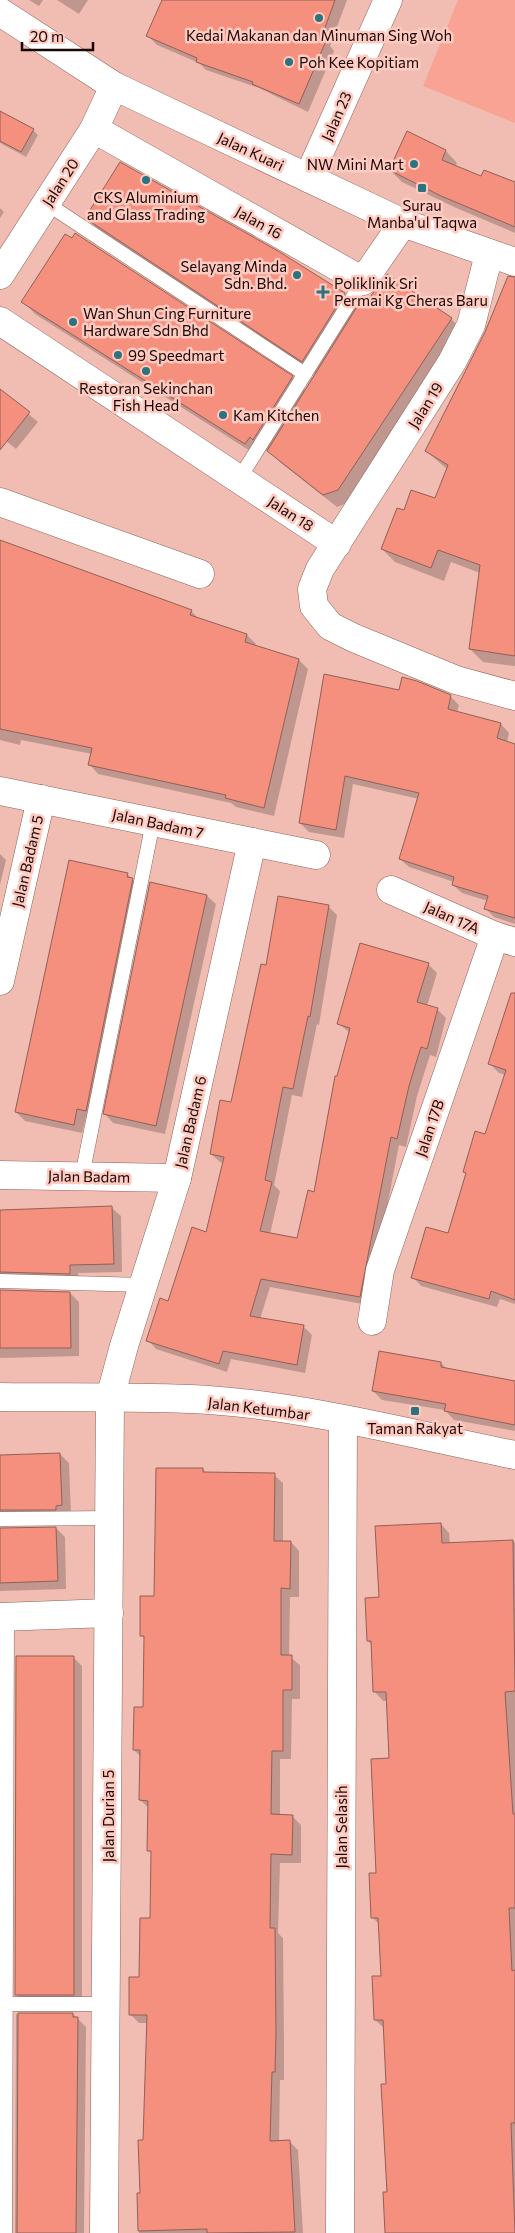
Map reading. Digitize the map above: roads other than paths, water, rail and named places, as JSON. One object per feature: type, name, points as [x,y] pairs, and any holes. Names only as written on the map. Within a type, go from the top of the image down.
[{"type":"street","name":"Jalan 23","points":[[308,178],[388,0]]},
{"type":"street","name":"Jalan Kuari","points":[[0,12],[114,86],[403,222],[515,262]]},
{"type":"street","name":"Jalan 20","points":[[0,275],[94,129],[114,86]]},
{"type":"street","name":"Jalan 16","points":[[94,129],[364,281]]},
{"type":"street","points":[[364,281],[403,222]]},
{"type":"street","name":"Jalan 19","points":[[337,544],[452,362],[471,325],[489,254]]},
{"type":"street","name":"Jalan 18","points":[[0,321],[337,544]]},
{"type":"street","points":[[0,502],[200,574]]},
{"type":"street","points":[[337,544],[320,569],[312,589],[314,606],[330,626],[354,638],[456,680],[515,696]]},
{"type":"street","name":"Jalan Badam 7","points":[[0,791],[316,855]]},
{"type":"street","name":"Jalan Badam 5","points":[[0,981],[41,799]]},
{"type":"street","name":"Jalan Badam 6","points":[[110,1398],[177,1178],[252,842]]},
{"type":"street","name":"Jalan 17A","points":[[391,890],[505,939]]},
{"type":"street","name":"Jalan 17B","points":[[372,1321],[380,1270],[505,939]]},
{"type":"street","name":"Jalan Badam","points":[[0,1175],[177,1178]]},
{"type":"street","name":"Jalan Ketumbar","points":[[0,1397],[209,1400],[297,1411],[515,1455]]},
{"type":"street","name":"Jalan Durian 5","points":[[104,2233],[110,1398]]},
{"type":"street","name":"Jalan Selasih","points":[[340,2233],[343,1421]]},
{"type":"street","points":[[3,1617],[109,1613]]},
{"type":"lane","points":[[46,203],[305,374]]},
{"type":"lane","points":[[239,479],[364,281]]},
{"type":"lane","points":[[82,1176],[153,822]]},
{"type":"lane","points":[[0,1282],[144,1285]]},
{"type":"lane","points":[[0,1519],[110,1518]]},
{"type":"lane","points":[[3,1617],[5,2233]]},
{"type":"lane","points":[[3,2004],[106,2004]]},
{"type":"place","name":"Kedai Makanan dan Minuman Sing Woh","points":[[319,18]]},
{"type":"place","name":"Poh Kee Kopitiam","points":[[289,62]]},
{"type":"place","name":"NW Mini Mart","points":[[414,164]]},
{"type":"place","name":"CKS Aluminium and Glass Trading","points":[[146,180]]},
{"type":"place","name":"Surau Manba'ul Taqwa","points":[[422,188]]},
{"type":"place","name":"Selayang Minda Sdn. Bhd.","points":[[297,275]]},
{"type":"place","name":"Poliklinik Sri Permai Kg Cheras Baru","points":[[323,292]]},
{"type":"place","name":"Wan Shun Cing Furniture Hardware Sdn Bhd","points":[[73,322]]},
{"type":"place","name":"99 Speedmart","points":[[118,355]]},
{"type":"place","name":"Restoran Sekinchan Fish Head","points":[[146,371]]},
{"type":"place","name":"Kam Kitchen","points":[[223,415]]},
{"type":"place","name":"Taman Rakyat","points":[[415,1411]]}]
